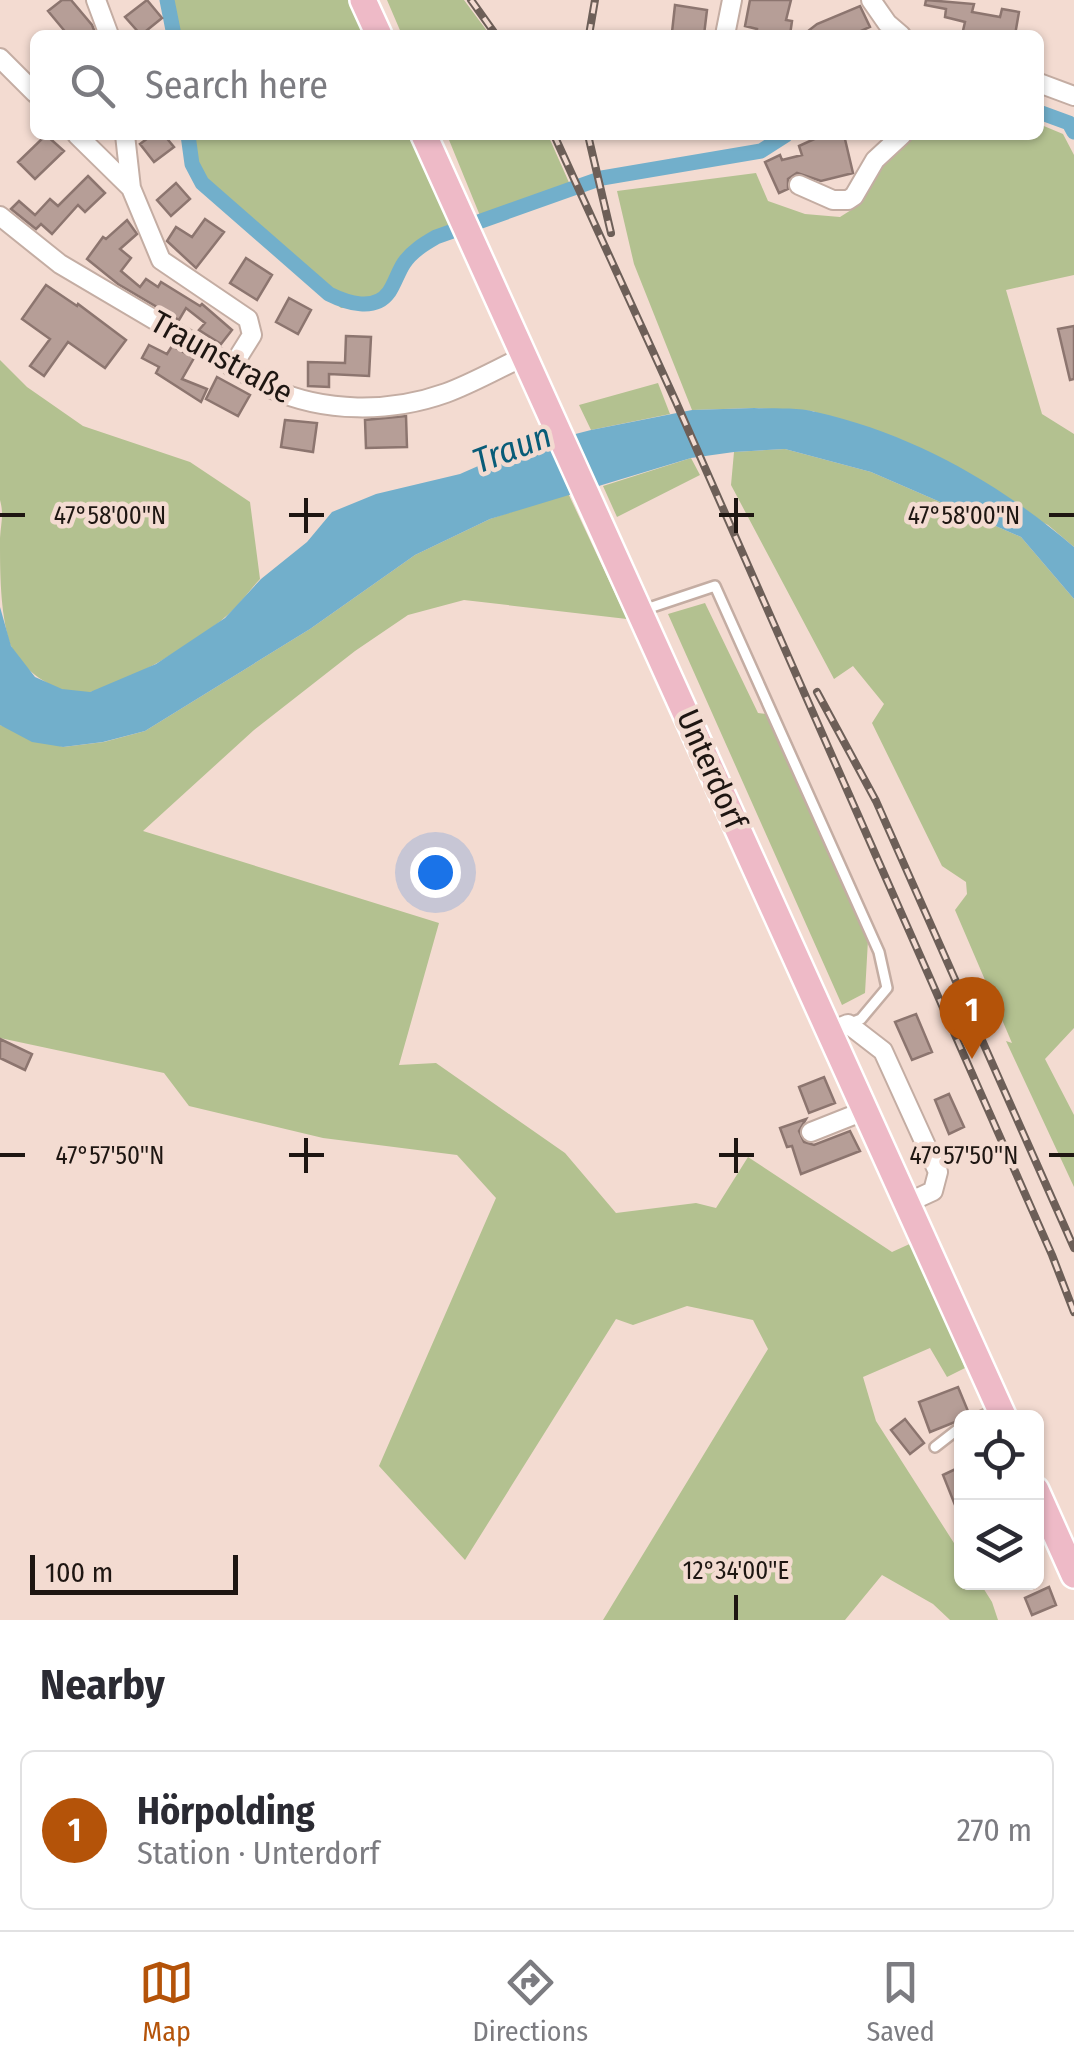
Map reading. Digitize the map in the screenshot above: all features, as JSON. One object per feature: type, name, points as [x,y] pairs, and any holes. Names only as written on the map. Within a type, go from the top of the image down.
[{"type":"main road","points":[[363,0],[377,30]]},
{"type":"main road","name":"Unterdorf","points":[[426,140],[641,612],[839,1028],[864,1112],[907,1203],[992,1410]]},
{"type":"main road","points":[[1040,1500],[1074,1575]]},
{"type":"street","points":[[96,0],[108,30]]},
{"type":"street","points":[[726,30],[732,0]]},
{"type":"street","points":[[871,0],[895,30]]},
{"type":"street","points":[[0,58],[30,88]]},
{"type":"street","points":[[1044,86],[1074,96]]},
{"type":"street","points":[[82,140],[130,188]]},
{"type":"street","points":[[125,140],[130,188],[161,260],[248,318],[252,334],[232,366]]},
{"type":"street","points":[[799,186],[833,200],[848,200],[875,160],[897,140]]},
{"type":"street","name":"Traunstraße","points":[[0,216],[60,264],[296,400],[332,407],[407,403],[446,393],[525,356]]},
{"type":"street","name":"Unterdorf","points":[[839,1028],[882,1050],[938,1172],[933,1191],[907,1203]]},
{"type":"street","points":[[811,1132],[864,1112]]},
{"type":"lane","points":[[641,612],[714,586],[879,952],[887,988],[861,1019],[839,1028]]},
{"type":"lane","points":[[934,1447],[954,1432]]},
{"type":"green space","points":[[163,0],[352,0],[367,30],[169,30]]},
{"type":"green space","points":[[387,0],[464,0],[486,30],[400,30]]},
{"type":"green space","points":[[1044,126],[1063,134],[1074,155],[1074,275],[1006,290],[1042,414],[1074,434],[1074,547],[1048,525],[813,411],[692,410],[634,264],[617,191],[756,173],[768,201],[805,214],[840,217],[859,205],[871,175],[904,140],[1044,140]]},
{"type":"green space","points":[[190,140],[414,140],[455,234],[411,258],[394,293],[378,306],[341,308],[197,183]]},
{"type":"green space","points":[[449,140],[550,140],[571,187],[483,223]]},
{"type":"green space","points":[[0,360],[27,387],[83,426],[190,462],[250,502],[260,579],[229,614],[197,638],[104,688],[78,693],[54,686],[23,664],[10,644],[1,578]]},
{"type":"green space","points":[[658,383],[670,414],[591,430],[579,405]]},
{"type":"green space","points":[[785,449],[871,472],[1021,537],[1074,599],[1074,1028],[1045,1059],[1074,1115],[1074,1187],[1006,1041],[1012,1043],[955,910],[967,894],[966,882],[942,866],[872,723],[884,704],[853,666],[834,679],[731,485],[734,452]]},
{"type":"green space","points":[[691,458],[700,475],[617,517],[603,486]]},
{"type":"green space","points":[[568,493],[627,619],[464,600],[408,615],[254,730],[143,831],[439,923],[399,1065],[436,1063],[565,1153],[616,1213],[696,1203],[716,1208],[748,1157],[892,1252],[914,1242],[965,1368],[947,1377],[930,1348],[863,1377],[876,1421],[954,1543],[954,1590],[984,1590],[998,1620],[950,1620],[933,1604],[882,1575],[845,1620],[603,1620],[768,1349],[753,1320],[687,1306],[633,1325],[616,1319],[465,1560],[379,1466],[496,1198],[457,1155],[323,1138],[189,1106],[164,1073],[0,1038],[0,725],[63,747],[145,731],[310,629],[415,555],[490,519]]},
{"type":"green space","points":[[705,603],[758,713],[767,714],[868,940],[865,993],[842,1005],[668,614]]},
{"type":"water","points":[[692,410],[808,410],[852,421],[920,448],[985,482],[1074,547],[1074,599],[1021,537],[871,472],[785,449],[734,452],[691,458],[490,519],[415,555],[310,629],[145,731],[63,747],[32,742],[0,725],[0,607],[11,646],[35,677],[62,689],[90,692],[156,664],[225,618],[261,579],[307,542],[332,512],[376,494],[460,474],[517,449],[591,430]]},
{"type":"building","points":[[62,0],[71,0],[94,30],[64,30],[48,11]]},
{"type":"building","points":[[147,0],[162,18],[147,30],[137,30],[125,17]]},
{"type":"building","points":[[750,0],[791,0],[786,20],[792,21],[791,30],[745,26]]},
{"type":"building","points":[[926,0],[974,4],[972,12],[1000,17],[1002,9],[1019,12],[1016,30],[963,30],[965,22],[945,17],[946,9],[925,5]]},
{"type":"building","points":[[675,5],[707,10],[705,30],[672,30]]},
{"type":"building","points":[[860,6],[870,27],[809,30]]},
{"type":"building","points":[[41,140],[52,140],[64,151],[35,179],[18,162]]},
{"type":"building","points":[[145,140],[168,140],[174,147],[154,162],[140,144]]},
{"type":"building","points":[[812,140],[845,140],[853,173],[821,181],[797,173],[788,179],[788,189],[779,193],[765,162],[780,155],[782,160],[802,155],[799,146]]},
{"type":"building","points":[[88,176],[105,193],[85,212],[78,205],[52,234],[41,224],[36,229],[11,209],[19,201],[35,215],[50,199],[58,206]]},
{"type":"building","points":[[176,183],[190,199],[171,216],[157,200]]},
{"type":"building","points":[[205,219],[224,232],[196,268],[167,241],[176,227],[192,237]]},
{"type":"building","points":[[127,220],[137,234],[120,249],[131,258],[121,271],[140,287],[146,279],[158,287],[161,282],[202,304],[232,330],[221,344],[199,330],[205,323],[186,308],[179,320],[118,284],[87,259],[103,237],[106,239]]},
{"type":"building","points":[[246,258],[272,275],[257,300],[230,283]]},
{"type":"building","points":[[46,285],[126,340],[105,368],[68,342],[44,376],[30,366],[50,339],[22,319]]},
{"type":"building","points":[[289,298],[311,310],[298,334],[276,322]]},
{"type":"building","points":[[1074,326],[1074,379],[1070,380],[1058,329]]},
{"type":"building","points":[[346,336],[371,337],[369,376],[329,374],[329,387],[308,386],[308,362],[345,363]]},
{"type":"building","points":[[149,345],[167,354],[172,346],[194,358],[182,379],[207,389],[201,402],[156,373],[159,367],[142,358]]},
{"type":"building","points":[[217,377],[250,395],[238,416],[206,399]]},
{"type":"building","points":[[406,416],[407,447],[366,448],[365,420]]},
{"type":"building","points":[[285,420],[317,423],[313,452],[281,447]]},
{"type":"building","points":[[916,1014],[932,1052],[912,1060],[895,1022]]},
{"type":"building","points":[[0,1039],[32,1054],[25,1070],[0,1058]]},
{"type":"building","points":[[824,1077],[835,1103],[809,1113],[799,1087]]},
{"type":"building","points":[[949,1094],[964,1127],[949,1134],[935,1100]]},
{"type":"building","points":[[806,1119],[799,1131],[804,1142],[814,1145],[850,1131],[860,1151],[801,1174],[792,1146],[787,1147],[780,1128]]},
{"type":"building","points":[[958,1387],[968,1410],[954,1410],[954,1422],[930,1432],[919,1402]]},
{"type":"building","points":[[905,1419],[924,1443],[910,1454],[891,1430]]},
{"type":"building","points":[[954,1470],[954,1502],[943,1475]]},
{"type":"building","points":[[1049,1587],[1056,1605],[1032,1615],[1025,1598]]},
{"type":"waterway","points":[[167,0],[173,30]]},
{"type":"waterway","points":[[1044,114],[1069,123],[1074,132]]},
{"type":"waterway","points":[[189,140],[192,164],[202,183],[329,294],[360,304],[383,298],[407,259],[436,237],[602,178],[761,151],[778,140]]},
{"type":"railway","points":[[471,0],[492,30]]},
{"type":"railway","points":[[590,30],[595,0]]},
{"type":"railway","points":[[556,140],[676,402],[1074,1312]]},
{"type":"railway","points":[[589,140],[611,233]]},
{"type":"railway","points":[[817,692],[876,801],[1074,1248]]},
{"type":"place","name":"Hörpolding","points":[[972,1059]]},
{"type":"water label","name":"Traun","points":[[512,448]]}]
